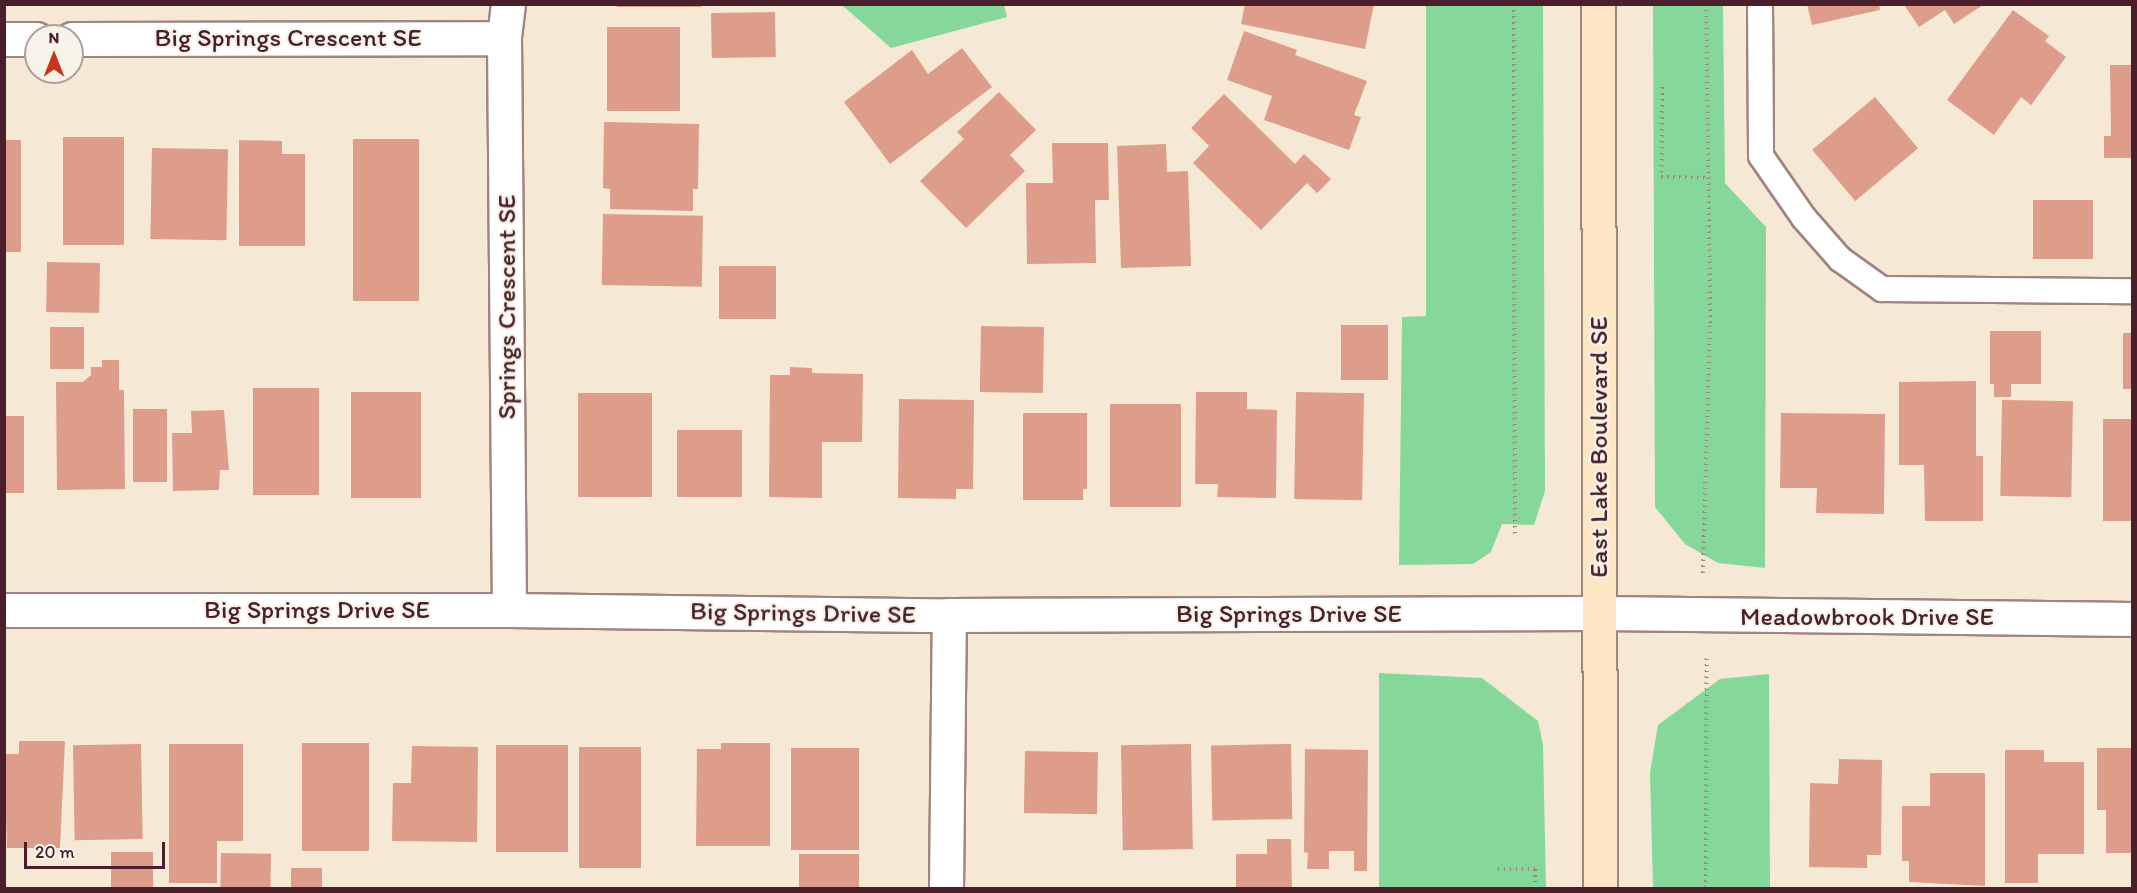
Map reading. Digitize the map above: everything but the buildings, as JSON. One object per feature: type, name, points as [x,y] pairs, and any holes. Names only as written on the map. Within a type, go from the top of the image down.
[{"type":"main road","name":"East Lake Boulevard SE","points":[[1598,4],[1600,888]]},
{"type":"street","name":"Springs Crescent SE","points":[[508,4],[504,38],[509,610]]},
{"type":"street","name":"Big Springs Crescent SE","points":[[84,39],[504,38]]},
{"type":"street","points":[[4,39],[24,39]]},
{"type":"street","name":"Big Springs Drive SE","points":[[4,610],[509,610],[949,615],[1600,613]]},
{"type":"street","name":"Meadowbrook Drive SE","points":[[1600,613],[2133,619]]},
{"type":"street","points":[[946,888],[949,615]]},
{"type":"lane","points":[[1761,4],[1761,156],[1804,218],[1840,259],[1882,289],[2133,291]]},
{"type":"path","points":[[1514,4],[1515,537]]},
{"type":"path","points":[[1706,4],[1710,323],[1701,530],[1709,692],[1706,888]]},
{"type":"path","points":[[1662,87],[1661,177],[1708,178]]},
{"type":"path","points":[[1498,868],[1535,868],[1535,888]]},
{"type":"green space","points":[[842,5],[1004,5],[1007,17],[891,48]]},
{"type":"green space","points":[[1426,5],[1543,5],[1545,491],[1534,525],[1502,524],[1491,552],[1473,564],[1399,565],[1402,317],[1426,316]]},
{"type":"green space","points":[[1653,5],[1723,5],[1725,183],[1766,227],[1765,568],[1718,563],[1685,544],[1655,507]]},
{"type":"green space","points":[[1379,673],[1482,678],[1538,721],[1543,745],[1546,888],[1379,888]]},
{"type":"green space","points":[[1769,674],[1770,888],[1653,888],[1650,773],[1658,725],[1720,679]]}]
